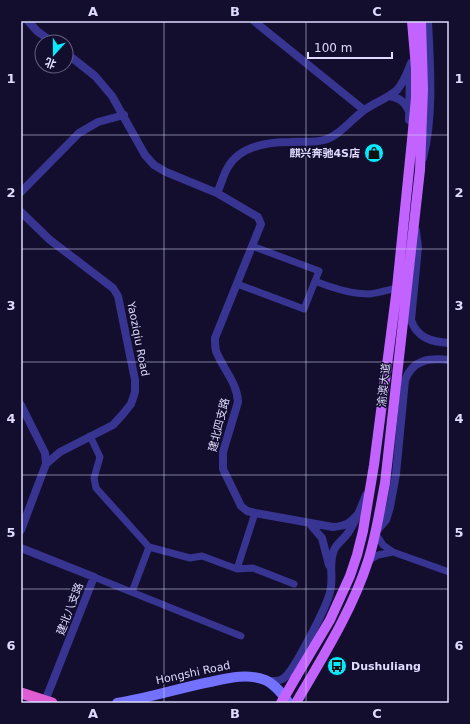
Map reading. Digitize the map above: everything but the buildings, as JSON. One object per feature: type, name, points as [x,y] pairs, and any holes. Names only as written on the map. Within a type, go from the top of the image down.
[{"type":"highway","points":[[21,693],[49,702]]},
{"type":"main road","points":[[412,21],[416,67]]},
{"type":"main road","points":[[416,67],[421,21]]},
{"type":"main road","name":"渝澳大道","points":[[281,703],[330,620],[350,576],[359,549],[371,481],[398,288],[416,98],[416,67]]},
{"type":"main road","name":"渝澳大道","points":[[296,703],[340,626],[361,581],[376,533],[385,483],[420,170],[416,67]]},
{"type":"main road","name":"Hongshi Road","points":[[117,703],[189,686],[237,677],[266,680]]},
{"type":"main road","points":[[266,680],[280,692],[289,703]]},
{"type":"street","points":[[28,21],[41,34]]},
{"type":"street","points":[[254,21],[364,110]]},
{"type":"street","points":[[409,21],[416,67],[408,141],[410,168]]},
{"type":"street","points":[[420,170],[426,146],[429,118],[430,69],[428,21]]},
{"type":"street","name":"建北四支路","points":[[74,59],[95,76],[112,96],[145,155],[154,164],[166,172],[217,193],[258,216],[260,224],[238,284],[215,338],[215,350],[238,393],[238,402],[222,460],[223,469],[241,506],[247,511],[255,514],[333,527],[350,523],[359,513]]},
{"type":"street","points":[[217,193],[228,167],[236,157],[248,150],[262,145],[278,142],[325,140],[336,134],[364,110],[389,96],[401,85],[416,67]]},
{"type":"street","points":[[389,96],[402,100],[406,104],[410,113]]},
{"type":"street","points":[[21,192],[79,134],[98,122],[124,115]]},
{"type":"street","name":"Yaoziqiu Road","points":[[21,212],[50,240],[113,288],[118,296],[135,380],[135,392],[131,404],[113,425],[60,452],[46,464]]},
{"type":"street","points":[[415,215],[418,247],[411,320],[414,328],[419,334],[434,341],[449,343]]},
{"type":"street","points":[[238,284],[304,309],[319,271],[252,246]]},
{"type":"street","points":[[315,281],[336,289],[361,293],[378,292],[398,288]]},
{"type":"street","points":[[449,360],[425,360],[411,369],[407,374],[405,380],[396,474],[390,507],[386,520],[376,533],[383,545],[393,552],[449,572]]},
{"type":"street","points":[[21,405],[45,453],[46,464],[21,530]]},
{"type":"street","points":[[90,436],[100,457],[94,478],[96,488],[149,547],[190,558],[202,556],[238,569],[253,568],[294,584]]},
{"type":"street","points":[[42,446],[53,452],[60,452]]},
{"type":"street","points":[[330,568],[334,550],[346,536],[359,513],[371,481]]},
{"type":"street","points":[[238,569],[255,514]]},
{"type":"street","points":[[266,680],[277,681],[284,678],[291,669],[323,611],[330,591],[332,579],[322,538],[309,523]]},
{"type":"street","points":[[132,592],[149,547]]},
{"type":"street","name":"建北八支路","points":[[21,548],[94,577],[49,702]]},
{"type":"street","points":[[368,561],[378,555],[393,552]]},
{"type":"street","points":[[94,577],[241,636]]},
{"type":"place","name":"麒兴奔驰4S店","points":[[374,153]]},
{"type":"place","name":"Dushuliang","points":[[337,666]]}]
